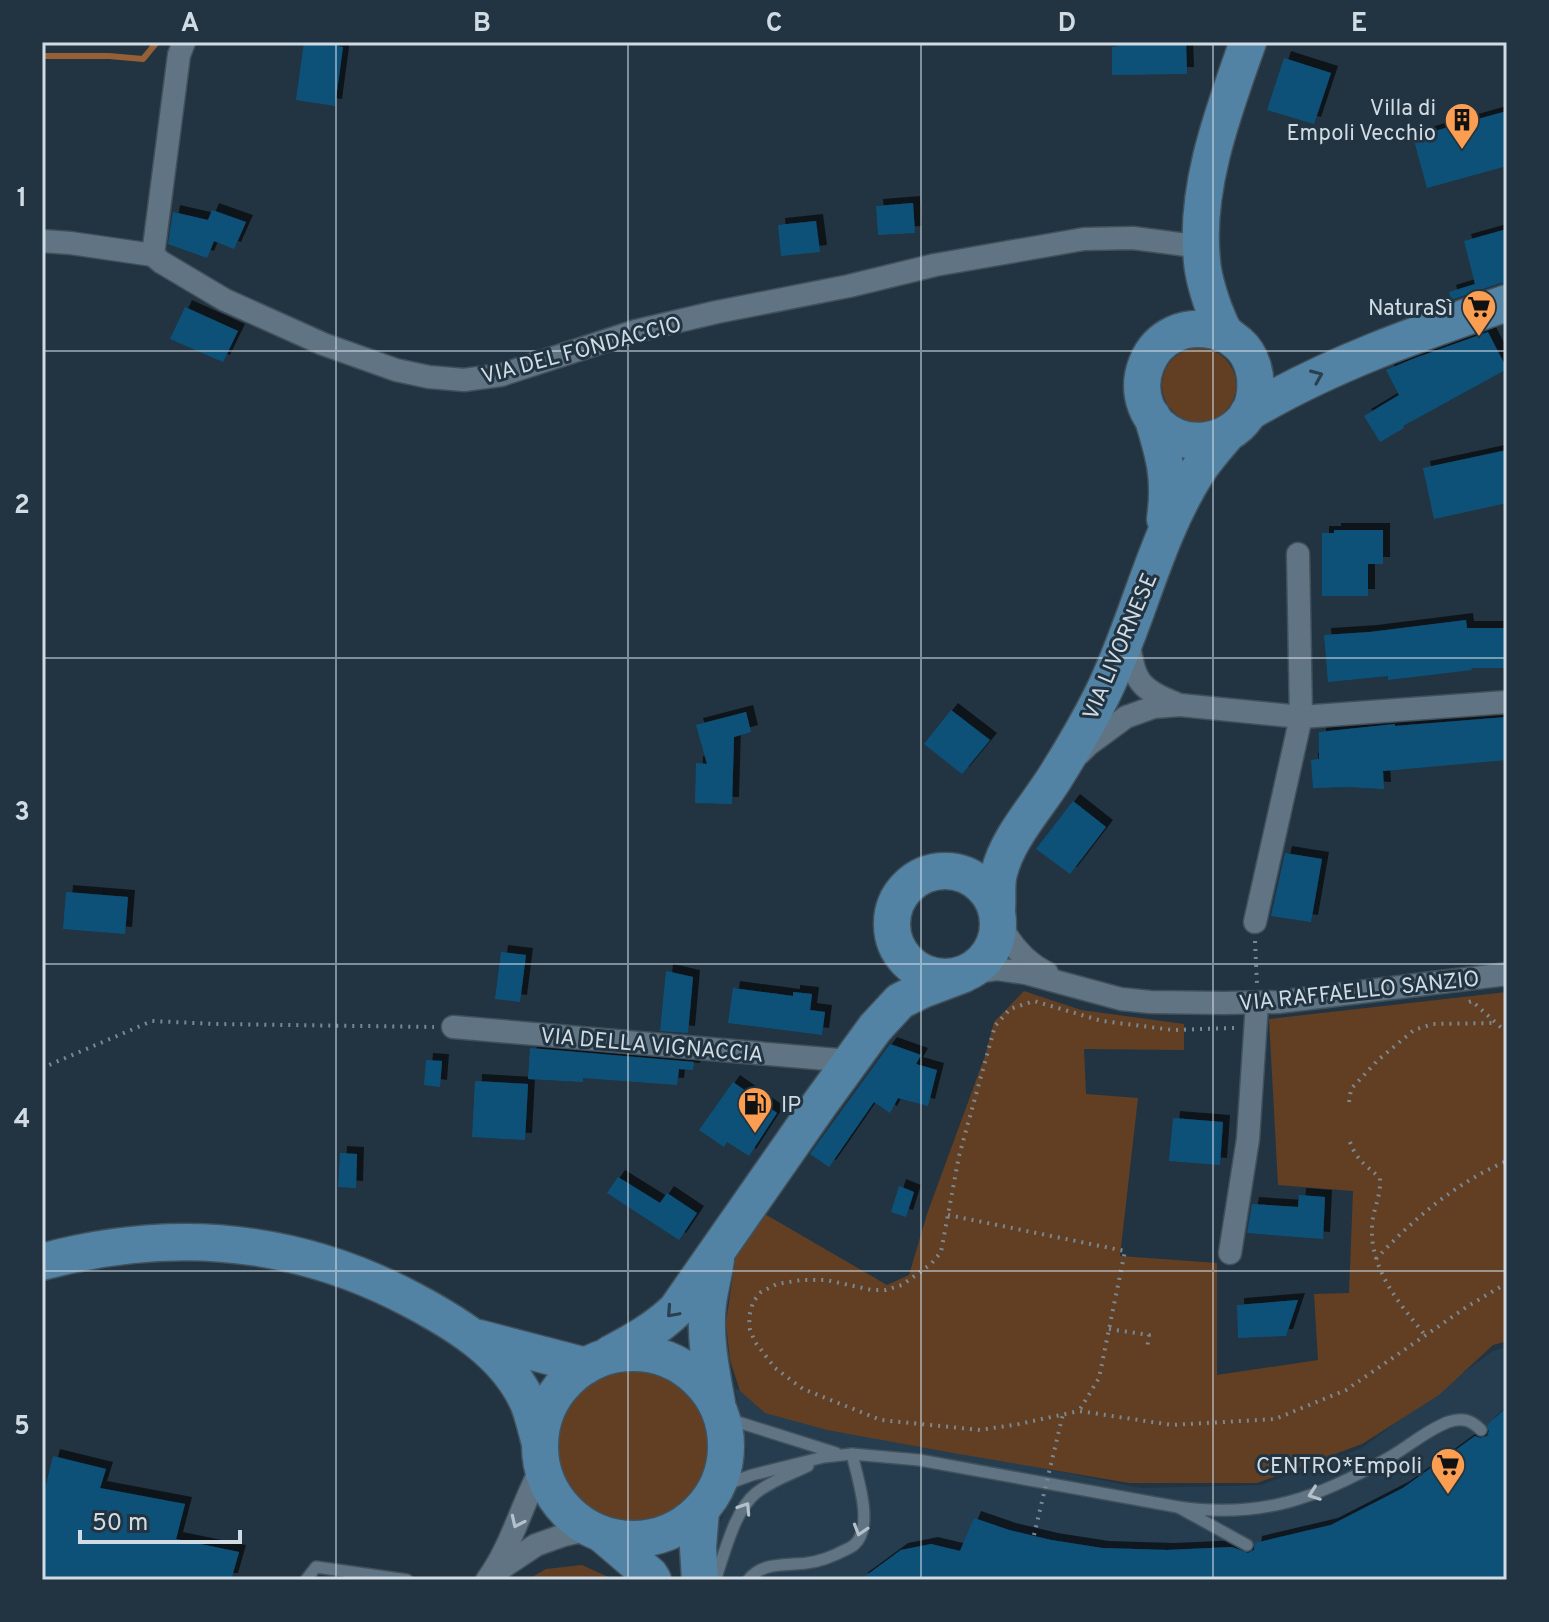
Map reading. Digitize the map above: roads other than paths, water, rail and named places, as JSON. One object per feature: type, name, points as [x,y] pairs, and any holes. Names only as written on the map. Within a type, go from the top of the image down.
[{"type":"main road","points":[[1225,334],[1214,308],[1198,235],[1207,176],[1223,113],[1248,42]]},
{"type":"main road","name":"VIA LIVORNESE","points":[[1161,545],[1168,476],[1163,451],[1144,399],[1142,381],[1146,363],[1155,348],[1169,336],[1180,317],[1198,235]]},
{"type":"main road","name":"VIA LIVORNESE","points":[[1152,416],[1163,429],[1178,437],[1195,441],[1212,440],[1307,380],[1507,303]]},
{"type":"main road","points":[[1169,336],[1197,327],[1225,334]]},
{"type":"main road","name":"VIA LIVORNESE","points":[[875,1028],[887,996],[893,937],[891,922],[894,906],[902,892],[926,874],[977,861],[1001,846],[1021,825],[1053,780],[1102,696],[1182,498],[1206,459],[1238,424],[1255,396],[1256,378],[1251,360],[1240,345],[1225,334]]},
{"type":"main road","name":"VIA LIVORNESE","points":[[541,1454],[543,1422],[558,1390],[571,1376],[642,1338],[676,1310],[875,1028],[900,1001],[964,974],[981,964],[991,952],[998,938],[998,876],[1021,825]]},
{"type":"main road","points":[[942,870],[960,872],[976,880],[989,893],[998,915]]},
{"type":"main road","points":[[893,937],[900,953],[912,966],[927,975],[944,978],[964,974]]},
{"type":"main road","points":[[42,1262],[74,1253],[141,1243],[204,1241],[257,1246],[313,1260],[398,1292],[475,1338],[505,1367],[529,1406],[552,1492],[569,1513],[596,1531],[653,1580]]},
{"type":"main road","name":"VIA LIVORNESE","points":[[596,1531],[628,1539],[655,1536],[680,1527],[709,1499],[725,1462],[726,1435],[709,1354],[707,1321],[718,1249]]},
{"type":"main road","points":[[475,1338],[594,1362],[620,1353],[657,1356],[690,1372],[703,1385],[720,1412]]},
{"type":"main road","points":[[700,1580],[698,1547],[709,1499]]},
{"type":"street","points":[[42,241],[153,255],[179,55],[184,42]]},
{"type":"street","name":"VIA DEL FONDACCIO","points":[[153,255],[225,300],[323,344],[396,370],[464,380],[501,375],[636,331],[935,265],[1084,239],[1198,235]]},
{"type":"street","points":[[1255,922],[1301,717],[1298,554]]},
{"type":"street","points":[[1127,638],[1132,664],[1142,685],[1152,694],[1180,705]]},
{"type":"street","points":[[1053,780],[1088,745],[1126,717],[1154,707],[1180,705],[1301,717],[1507,702]]},
{"type":"street","name":"VIA RAFFAELLO SANZIO","points":[[998,915],[1014,948],[1036,968],[1069,985]]},
{"type":"street","name":"VIA RAFFAELLO SANZIO","points":[[964,974],[997,969],[1025,973],[1121,999],[1150,1002],[1257,1003],[1507,974]]},
{"type":"street","points":[[1230,1253],[1248,1139],[1257,1003]]},
{"type":"street","name":"VIA DELLA VIGNACCIA","points":[[453,1027],[850,1061]]},
{"type":"street","name":"VIA LIVORNESE","points":[[488,1578],[541,1454]]},
{"type":"street","name":"VIA LIVORNESE","points":[[488,1578],[536,1545],[564,1535],[596,1531]]},
{"type":"lane","points":[[720,1412],[846,1454]]},
{"type":"lane","points":[[709,1499],[752,1475],[846,1454],[919,1460],[1178,1507],[1233,1511],[1293,1502],[1337,1486],[1447,1422],[1466,1419],[1481,1430]]},
{"type":"lane","points":[[748,1580],[754,1572],[772,1565],[826,1559],[856,1544],[863,1527],[865,1507],[846,1454]]},
{"type":"lane","points":[[715,1580],[734,1528],[749,1501],[772,1483],[824,1457]]},
{"type":"lane","points":[[1178,1507],[1247,1545]]},
{"type":"lane","points":[[306,1580],[316,1567],[407,1580]]},
{"type":"waterway","points":[[42,56],[143,59],[157,42]]},
{"type":"place","name":"Villa di Empoli Vecchio","points":[[1462,151]]},
{"type":"place","name":"NaturaSì","points":[[1479,338]]},
{"type":"place","name":"IP","points":[[755,1135]]},
{"type":"place","name":"CENTRO*Empoli","points":[[1448,1496]]}]
